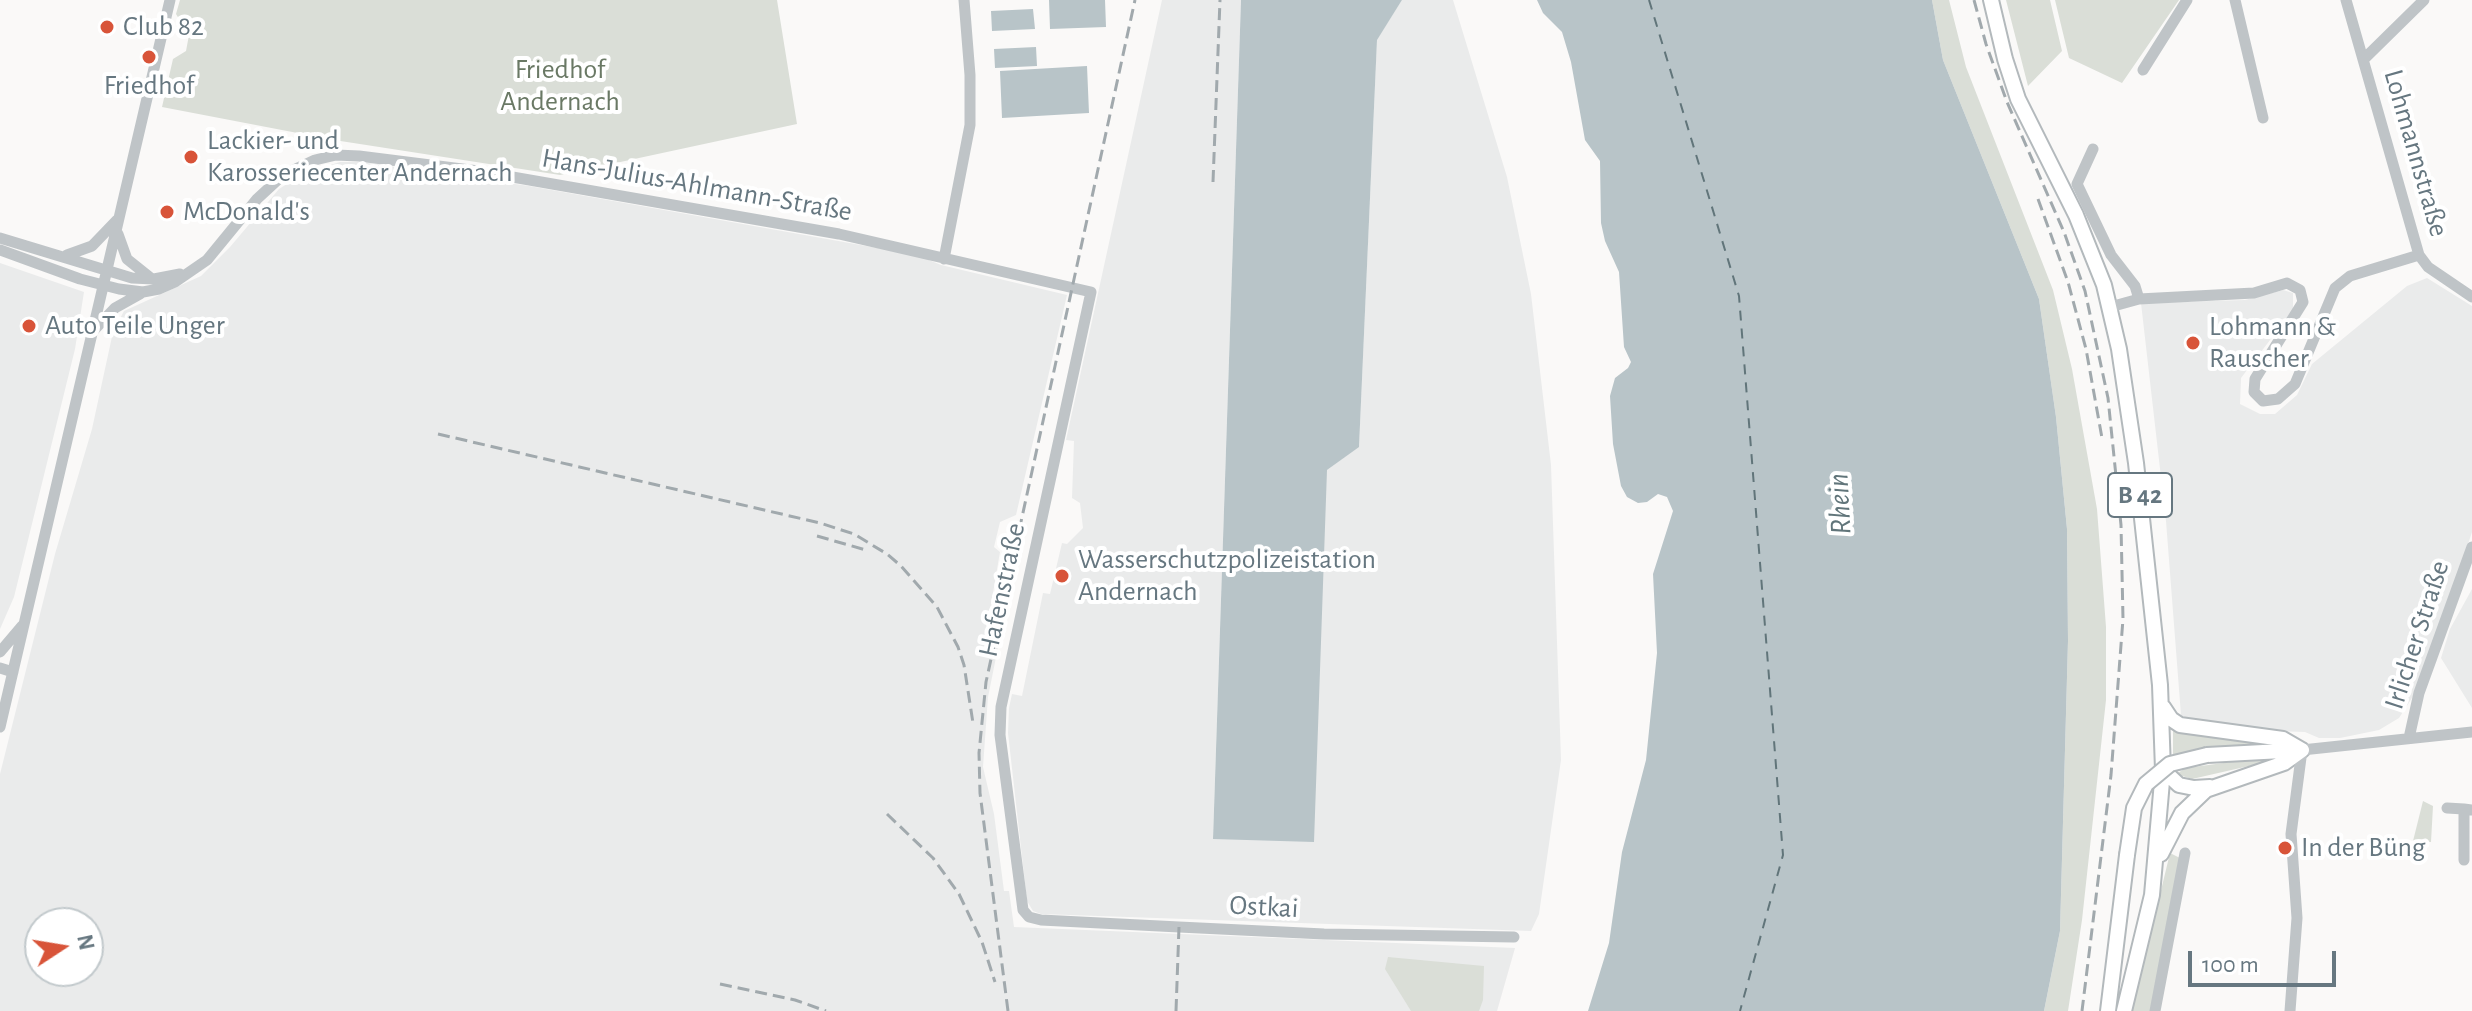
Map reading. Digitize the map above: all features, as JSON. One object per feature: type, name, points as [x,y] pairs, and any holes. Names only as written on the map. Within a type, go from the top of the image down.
[{"type":"main road","name":"B 42","points":[[1991,0],[2018,99],[2092,250],[2110,307],[2136,463],[2161,700],[2163,770],[2147,924],[2124,1011]]},
{"type":"main road","points":[[2161,700],[2167,715],[2180,725],[2283,739],[2302,750]]},
{"type":"main road","name":"B 42","points":[[2155,870],[2181,814],[2199,796],[2214,786],[2284,763],[2302,750]]},
{"type":"main road","points":[[2108,1011],[2134,808],[2146,784],[2159,770],[2175,761],[2207,755],[2302,750]]},
{"type":"main road","name":"B 42","points":[[2163,770],[2169,778],[2185,787],[2214,786]]},
{"type":"street","points":[[0,727],[8,680],[25,622],[170,0]]},
{"type":"street","points":[[944,259],[970,125],[964,0]]},
{"type":"street","points":[[2143,70],[2187,0]]},
{"type":"street","points":[[2235,0],[2263,118]]},
{"type":"street","name":"Lohmannstraße","points":[[2346,0],[2419,255],[2428,267],[2472,297]]},
{"type":"street","points":[[2364,59],[2424,0]]},
{"type":"street","points":[[2093,149],[2077,184],[2111,255],[2135,286],[2139,299]]},
{"type":"street","name":"Hans-Julius-Ahlmann-Straße","points":[[94,331],[121,304],[143,292],[167,287],[207,260],[274,182],[303,164],[336,155],[478,171],[711,211],[922,251],[944,259],[1091,292]]},
{"type":"street","points":[[64,256],[92,246],[119,217]]},
{"type":"street","points":[[117,230],[127,259],[152,279]]},
{"type":"street","points":[[0,238],[132,278],[152,279],[193,271]]},
{"type":"street","name":"Hans-Julius-Ahlmann-Straße","points":[[0,250],[104,286],[143,292]]},
{"type":"street","points":[[2110,307],[2139,299],[2254,293],[2287,283],[2300,290],[2303,302],[2255,379],[2254,392],[2263,401],[2278,399],[2295,384],[2335,288],[2350,276],[2419,255]]},
{"type":"street","name":"Hafenstraße","points":[[1020,902],[1000,735],[1001,707],[1091,292]]},
{"type":"street","name":"Irlicher Straße","points":[[2409,738],[2419,693],[2472,547]]},
{"type":"street","points":[[0,652],[25,622]]},
{"type":"street","points":[[0,668],[8,680]]},
{"type":"street","points":[[2290,1011],[2297,918],[2291,834],[2302,750],[2472,732]]},
{"type":"street","points":[[2447,808],[2468,810],[2464,860]]},
{"type":"street","points":[[2155,1011],[2185,853]]},
{"type":"street","name":"Ostkai","points":[[1020,902],[1029,917],[1041,920],[1324,934],[1514,937]]},
{"type":"shaded area","points":[[1162,0],[1241,0],[1213,838],[1327,470],[1359,446],[1377,39],[1402,0],[1453,0],[1507,177],[1531,294],[1551,465],[1561,760],[1539,914],[1531,931],[1041,914],[1033,911],[1027,901],[1008,733],[1009,708],[1012,694],[1022,696],[1043,593],[1050,594],[1062,543],[1067,544],[1083,528],[1080,503],[1072,498],[1074,441],[1066,440]]},
{"type":"shaded area","points":[[340,162],[360,162],[529,186],[917,255],[941,265],[1067,295],[1016,515],[1000,522],[994,547],[1000,552],[993,593],[1008,598],[988,697],[983,767],[994,814],[1004,891],[1009,891],[1014,927],[1515,948],[1497,1011],[0,1011],[0,774],[55,554],[92,429],[113,332],[124,311],[201,276],[279,189],[304,173]]},
{"type":"shaded area","points":[[0,263],[84,292],[75,349],[14,597],[0,629]]},
{"type":"shaded area","points":[[2427,278],[2472,306],[2472,532],[2421,684],[2399,718],[2379,730],[2340,738],[2319,738],[2305,732],[2186,719],[2181,715],[2166,521],[2141,303],[2245,300],[2283,290],[2293,293],[2293,310],[2241,378],[2240,404],[2260,414],[2275,414],[2297,395],[2312,364],[2407,286]]},
{"type":"shaded area","points":[[2472,589],[2472,708],[2441,658],[2450,629]]},
{"type":"green space","name":"Friedhof Andernach","points":[[180,0],[777,0],[797,124],[560,175],[334,140],[162,107],[173,59],[186,51],[189,35],[176,14]]},
{"type":"green space","points":[[1932,0],[1949,0],[1966,67],[2053,290],[2072,369],[2097,509],[2106,627],[2106,700],[2082,920],[2068,1011],[2044,1011],[2060,931],[2068,641],[2067,529],[2056,417],[2039,299],[1943,60]]},
{"type":"green space","points":[[2006,0],[2050,0],[2062,51],[2028,86]]},
{"type":"green space","points":[[2055,0],[2179,0],[2122,83],[2069,58]]},
{"type":"green space","points":[[2173,726],[2282,746],[2173,755]]},
{"type":"green space","points":[[2283,755],[2284,758],[2192,779],[2176,774],[2186,768]]},
{"type":"green space","points":[[2423,801],[2433,806],[2431,842],[2413,841]]},
{"type":"green space","points":[[2170,853],[2180,858],[2151,1011],[2132,1011]]},
{"type":"green space","points":[[1388,957],[1484,966],[1483,1000],[1479,1011],[1411,1011],[1385,969]]},
{"type":"water","points":[[1049,0],[1105,0],[1106,27],[1050,29]]},
{"type":"water","points":[[1241,0],[1402,0],[1377,40],[1359,447],[1327,470],[1314,842],[1213,839]]},
{"type":"water","name":"Rhein","points":[[1537,0],[1932,0],[1943,60],[2039,299],[2056,417],[2067,529],[2068,641],[2060,931],[2044,1011],[1588,1011],[1609,943],[1622,852],[1646,760],[1657,653],[1653,574],[1673,511],[1667,497],[1658,494],[1647,502],[1638,503],[1627,497],[1621,486],[1613,444],[1610,396],[1615,378],[1631,362],[1624,347],[1619,272],[1605,241],[1601,223],[1600,161],[1585,140],[1571,62],[1562,32],[1543,13]]},
{"type":"water","points":[[1033,9],[1035,29],[992,31],[991,11]]},
{"type":"water","points":[[1036,47],[1037,66],[995,68],[994,49]]},
{"type":"water","points":[[1087,66],[1089,113],[1002,118],[1000,71]]},
{"type":"ferry route","points":[[1649,0],[1739,296],[1783,855],[1740,1011]]},
{"type":"railway","points":[[1008,1011],[980,793],[979,753],[986,682],[1135,0]]},
{"type":"railway","points":[[1213,182],[1220,0]]},
{"type":"railway","points":[[1974,0],[2007,102],[2064,232],[2085,291],[2108,398],[2121,525],[2123,619],[2111,775],[2082,1011]]},
{"type":"railway","points":[[2038,199],[2068,282],[2086,349],[2102,438]]},
{"type":"railway","points":[[438,434],[820,523],[854,534],[901,566],[937,607],[964,665],[973,723]]},
{"type":"railway","points":[[817,536],[866,550]]},
{"type":"railway","points":[[887,814],[933,858],[959,894],[982,942],[995,982]]},
{"type":"railway","points":[[1176,1011],[1179,927]]},
{"type":"railway","points":[[720,984],[795,1000],[826,1011]]},
{"type":"place","name":"Club 82","points":[[107,27]]},
{"type":"place","name":"Friedhof","points":[[149,57]]},
{"type":"place","name":"Lackier- und Karosseriecenter Andernach","points":[[191,157]]},
{"type":"place","name":"McDonald's","points":[[167,212]]},
{"type":"place","name":"Auto Teile Unger","points":[[29,326]]},
{"type":"place","name":"Lohmann & Rauscher","points":[[2193,343]]},
{"type":"place","name":"Wasserschutzpolizeistation Andernach","points":[[1062,576]]},
{"type":"place","name":"In der Büng","points":[[2285,848]]}]
